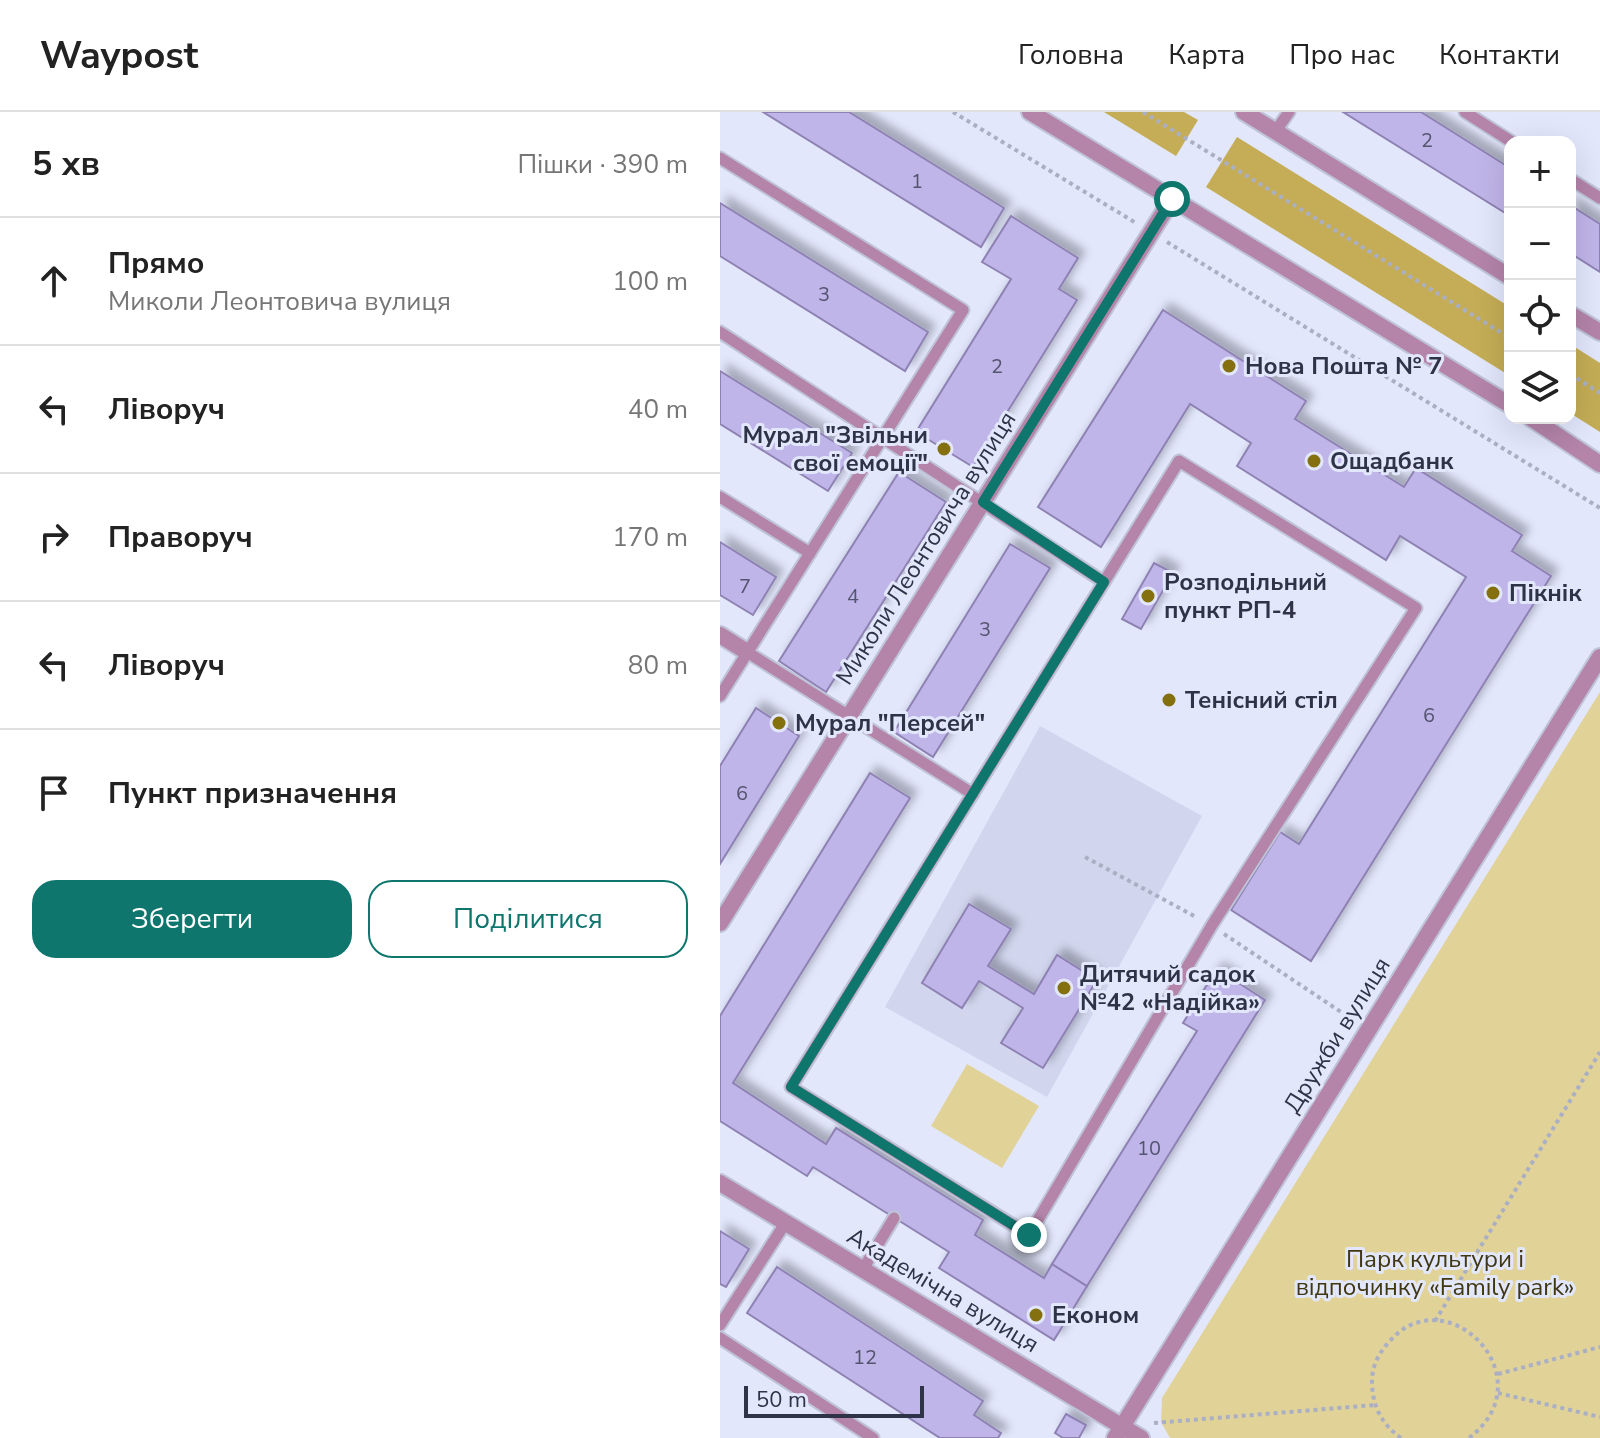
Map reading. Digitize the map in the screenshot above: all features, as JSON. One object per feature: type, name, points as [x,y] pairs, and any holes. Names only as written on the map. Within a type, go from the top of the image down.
[{"type":"street","points":[[1030,112],[1504,401]]},
{"type":"street","points":[[1244,112],[1504,273]]},
{"type":"street","name":"Миколи Леонтовича вулиця","points":[[720,923],[1172,199]]},
{"type":"street","points":[[1576,318],[1600,332]]},
{"type":"street","points":[[1540,424],[1600,464]]},
{"type":"street","points":[[720,635],[747,652]]},
{"type":"street","name":"Дружби вулиця","points":[[1119,1432],[1600,657]]},
{"type":"street","name":"Академічна вулиця","points":[[720,1183],[863,1269],[1119,1432],[1141,1438]]},
{"type":"lane","points":[[1275,132],[1289,112]]},
{"type":"lane","points":[[1465,112],[1504,137]]},
{"type":"lane","points":[[720,158],[963,310],[720,696]]},
{"type":"lane","points":[[1576,183],[1600,198]]},
{"type":"lane","points":[[720,332],[1104,582]]},
{"type":"lane","points":[[1179,461],[1416,608],[1212,925],[1029,1235],[791,1087],[1104,582],[1179,461]]},
{"type":"lane","points":[[720,497],[810,553]]},
{"type":"lane","points":[[747,652],[973,794]]},
{"type":"lane","points":[[863,1269],[894,1218]]},
{"type":"lane","points":[[720,1325],[786,1222]]},
{"type":"lane","points":[[720,1338],[873,1438]]},
{"type":"path","points":[[953,112],[1600,508]]},
{"type":"path","points":[[1143,112],[1504,334]]},
{"type":"path","points":[[1576,378],[1600,393]]},
{"type":"path","points":[[1085,857],[1212,925],[1368,1030]]},
{"type":"path","points":[[1435,1321],[1600,1052]]},
{"type":"path","points":[[1401,1438],[1391,1431],[1375,1405],[1372,1372],[1380,1352],[1395,1335],[1414,1324],[1435,1321],[1457,1325],[1476,1336],[1490,1353],[1498,1374],[1498,1393],[1492,1413],[1481,1429],[1469,1438]]},
{"type":"path","points":[[1498,1374],[1600,1347]]},
{"type":"path","points":[[1498,1393],[1600,1417]]},
{"type":"path","points":[[1119,1432],[1375,1405]]},
{"type":"shaded area","points":[[1104,112],[1184,112],[1198,120],[1176,156]]},
{"type":"shaded area","points":[[1237,137],[1504,303],[1504,372],[1206,187]]},
{"type":"shaded area","points":[[1576,348],[1600,363],[1600,432],[1576,417]]},
{"type":"shaded area","points":[[1040,726],[1202,816],[1047,1097],[885,1007]]},
{"type":"green space","name":"Парк культури і відпочинку «Family park»","points":[[1600,692],[1600,1438],[1170,1438],[1161,1422],[1162,1398]]},
{"type":"green space","points":[[967,1064],[1039,1106],[1002,1168],[931,1126]]},
{"type":"building","points":[[763,112],[849,112],[1004,208],[981,247]]},
{"type":"building","points":[[1343,112],[1421,112],[1504,164],[1504,212]]},
{"type":"building","points":[[720,203],[928,332],[905,371],[720,256]]},
{"type":"building","points":[[1576,209],[1600,224],[1600,272],[1576,257]]},
{"type":"building","points":[[1011,216],[1078,258],[1059,289],[1077,300],[973,467],[916,432],[1011,279],[982,262]]},
{"type":"building","points":[[1163,310],[1306,401],[1295,419],[1404,487],[1416,468],[1522,535],[1512,551],[1551,576],[1311,961],[1231,910],[1280,832],[1299,844],[1466,577],[1400,536],[1386,560],[1237,466],[1251,443],[1190,404],[1101,547],[1038,507]]},
{"type":"building","points":[[720,371],[852,453],[828,491],[720,424]]},
{"type":"building","points":[[899,472],[946,502],[826,692],[779,661]]},
{"type":"building","points":[[720,542],[776,577],[753,615],[720,595]]},
{"type":"building","points":[[1010,544],[1050,568],[933,757],[894,732]]},
{"type":"building","name":"Розподільний пункт РП-4","points":[[1154,563],[1173,573],[1141,629],[1122,619]]},
{"type":"building","points":[[756,708],[799,736],[720,864],[720,766]]},
{"type":"building","points":[[870,773],[910,798],[733,1083],[826,1144],[836,1128],[983,1220],[975,1235],[1044,1278],[1052,1264],[1087,1286],[1054,1340],[939,1268],[949,1252],[813,1167],[807,1176],[720,1121],[720,1016]]},
{"type":"building","name":"Дитячий садок №42 «Надійка»","points":[[969,904],[1011,929],[988,966],[1034,994],[1057,955],[1097,980],[1043,1068],[1001,1043],[1023,1008],[979,981],[962,1008],[922,983]]},
{"type":"building","points":[[1217,969],[1265,1000],[1087,1286],[1052,1264],[1197,1031],[1183,1023]]},
{"type":"building","points":[[720,1231],[749,1249],[726,1287],[720,1284]]},
{"type":"building","points":[[777,1267],[983,1401],[974,1415],[1001,1433],[998,1438],[940,1438],[747,1313]]},
{"type":"building","points":[[1066,1414],[1086,1425],[1079,1438],[1063,1438],[1055,1433]]},
{"type":"place","name":"Нова Пошта № 7","points":[[1229,366]]},
{"type":"place","name":"Мурал \"Звільни свої емоції\"","points":[[944,449]]},
{"type":"place","name":"Ощадбанк","points":[[1314,461]]},
{"type":"place","name":"Пікнік","points":[[1493,593]]},
{"type":"place","name":"Розподільний пункт РП-4","points":[[1148,596]]},
{"type":"place","name":"Тенісний стіл","points":[[1169,700]]},
{"type":"place","name":"Мурал \"Персей\"","points":[[779,723]]},
{"type":"place","name":"Дитячий садок №42 «Надійка»","points":[[1064,988]]},
{"type":"place","name":"Економ","points":[[1036,1315]]},
{"type":"route","points":[[1029,1235],[791,1087],[1104,582],[983,502],[1172,199]]}]
